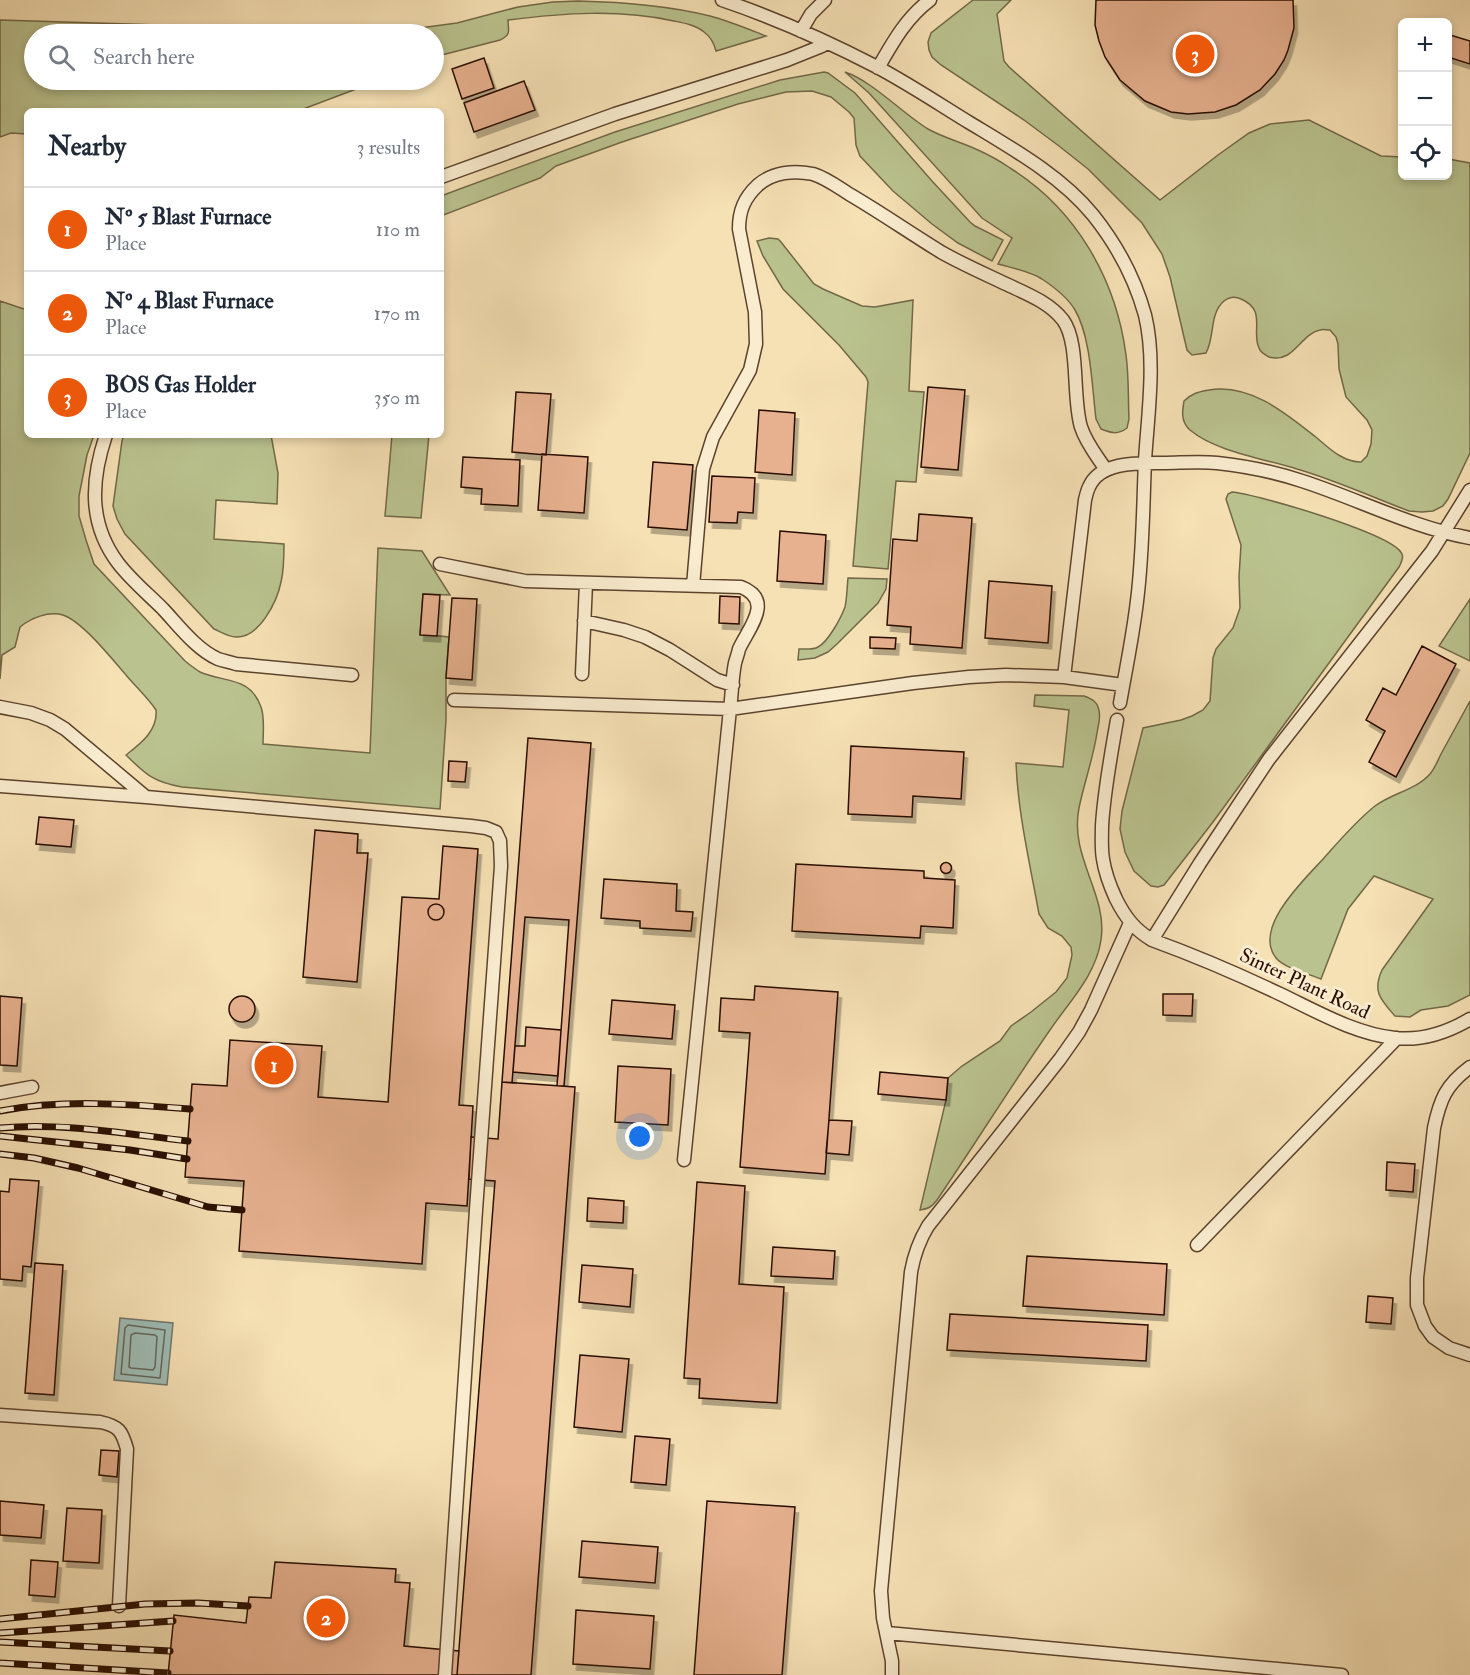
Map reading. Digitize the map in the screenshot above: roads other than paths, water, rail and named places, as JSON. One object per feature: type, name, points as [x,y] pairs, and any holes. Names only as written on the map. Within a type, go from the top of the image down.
[{"type":"lane","points":[[722,0],[801,31],[878,68],[1039,167],[1077,198],[1092,214],[1125,263],[1145,317],[1149,347],[1150,388],[1142,550],[1137,602],[1120,703]]},
{"type":"lane","points":[[801,31],[811,14],[825,0]]},
{"type":"lane","points":[[878,68],[901,28],[930,0]]},
{"type":"lane","points":[[444,176],[615,114],[787,60],[826,43]]},
{"type":"lane","points":[[693,586],[704,469],[714,437],[750,370],[756,344],[755,312],[739,229],[742,204],[749,193],[764,179],[780,173],[796,172],[826,180],[942,253],[1038,299],[1054,310],[1064,322],[1072,342],[1077,407],[1081,426],[1088,443],[1106,470]]},
{"type":"lane","points":[[105,438],[97,467],[94,505],[108,548],[118,564],[196,643],[218,659],[236,664],[352,675]]},
{"type":"lane","points":[[1064,677],[1085,500],[1092,481],[1106,470],[1119,465],[1215,463],[1268,472],[1301,480],[1408,522],[1470,538]]},
{"type":"lane","points":[[1152,940],[1269,759],[1432,551],[1470,490]]},
{"type":"lane","points":[[440,564],[525,581],[741,587],[749,590],[757,602],[757,614],[739,650],[735,665],[684,1160]]},
{"type":"lane","points":[[582,674],[586,584]]},
{"type":"lane","points":[[584,621],[645,637],[717,680],[733,685]]},
{"type":"lane","points":[[454,699],[730,709],[914,683],[1006,675],[1064,677],[1123,685]]},
{"type":"lane","points":[[0,707],[31,713],[65,729],[146,797]]},
{"type":"lane","points":[[892,1675],[892,1661],[883,1618],[881,1591],[914,1254],[928,1226],[1079,1032],[1130,923],[1111,888],[1102,858],[1103,804],[1117,720]]},
{"type":"lane","points":[[0,786],[471,826],[496,832],[500,842],[501,866],[445,1675]]},
{"type":"lane","name":"Sinter Plant Road","points":[[1130,923],[1152,940],[1226,968],[1369,1034],[1397,1038],[1425,1037],[1450,1030],[1470,1019]]},
{"type":"lane","points":[[1197,1245],[1397,1038]]},
{"type":"lane","points":[[1470,1068],[1450,1085],[1439,1106],[1434,1128],[1417,1278],[1417,1305],[1425,1326],[1433,1337],[1449,1348],[1470,1355]]},
{"type":"lane","points":[[0,1093],[32,1087]]},
{"type":"lane","points":[[0,1415],[100,1422],[109,1424],[123,1434],[127,1449],[119,1606]]},
{"type":"lane","points":[[887,1633],[1342,1675]]},
{"type":"water","points":[[120,1318],[173,1323],[167,1385],[114,1380]]},
{"type":"railway","points":[[0,1111],[71,1104],[119,1104],[190,1109]]},
{"type":"railway","points":[[0,1128],[70,1128],[188,1141]]},
{"type":"railway","points":[[0,1136],[130,1150],[187,1159]]},
{"type":"railway","points":[[0,1154],[34,1158],[78,1168],[208,1207],[242,1210]]},
{"type":"railway","points":[[0,1619],[145,1604],[198,1603],[248,1606]]},
{"type":"railway","points":[[0,1633],[173,1621]]},
{"type":"railway","points":[[0,1642],[170,1651]]},
{"type":"railway","points":[[0,1663],[168,1673]]},
{"type":"place","name":"BOS Gas Holder","points":[[1195,54]]},
{"type":"place","name":"Nº 5 Blast Furnace","points":[[274,1065]]},
{"type":"place","name":"Nº 4 Blast Furnace","points":[[326,1618]]}]
